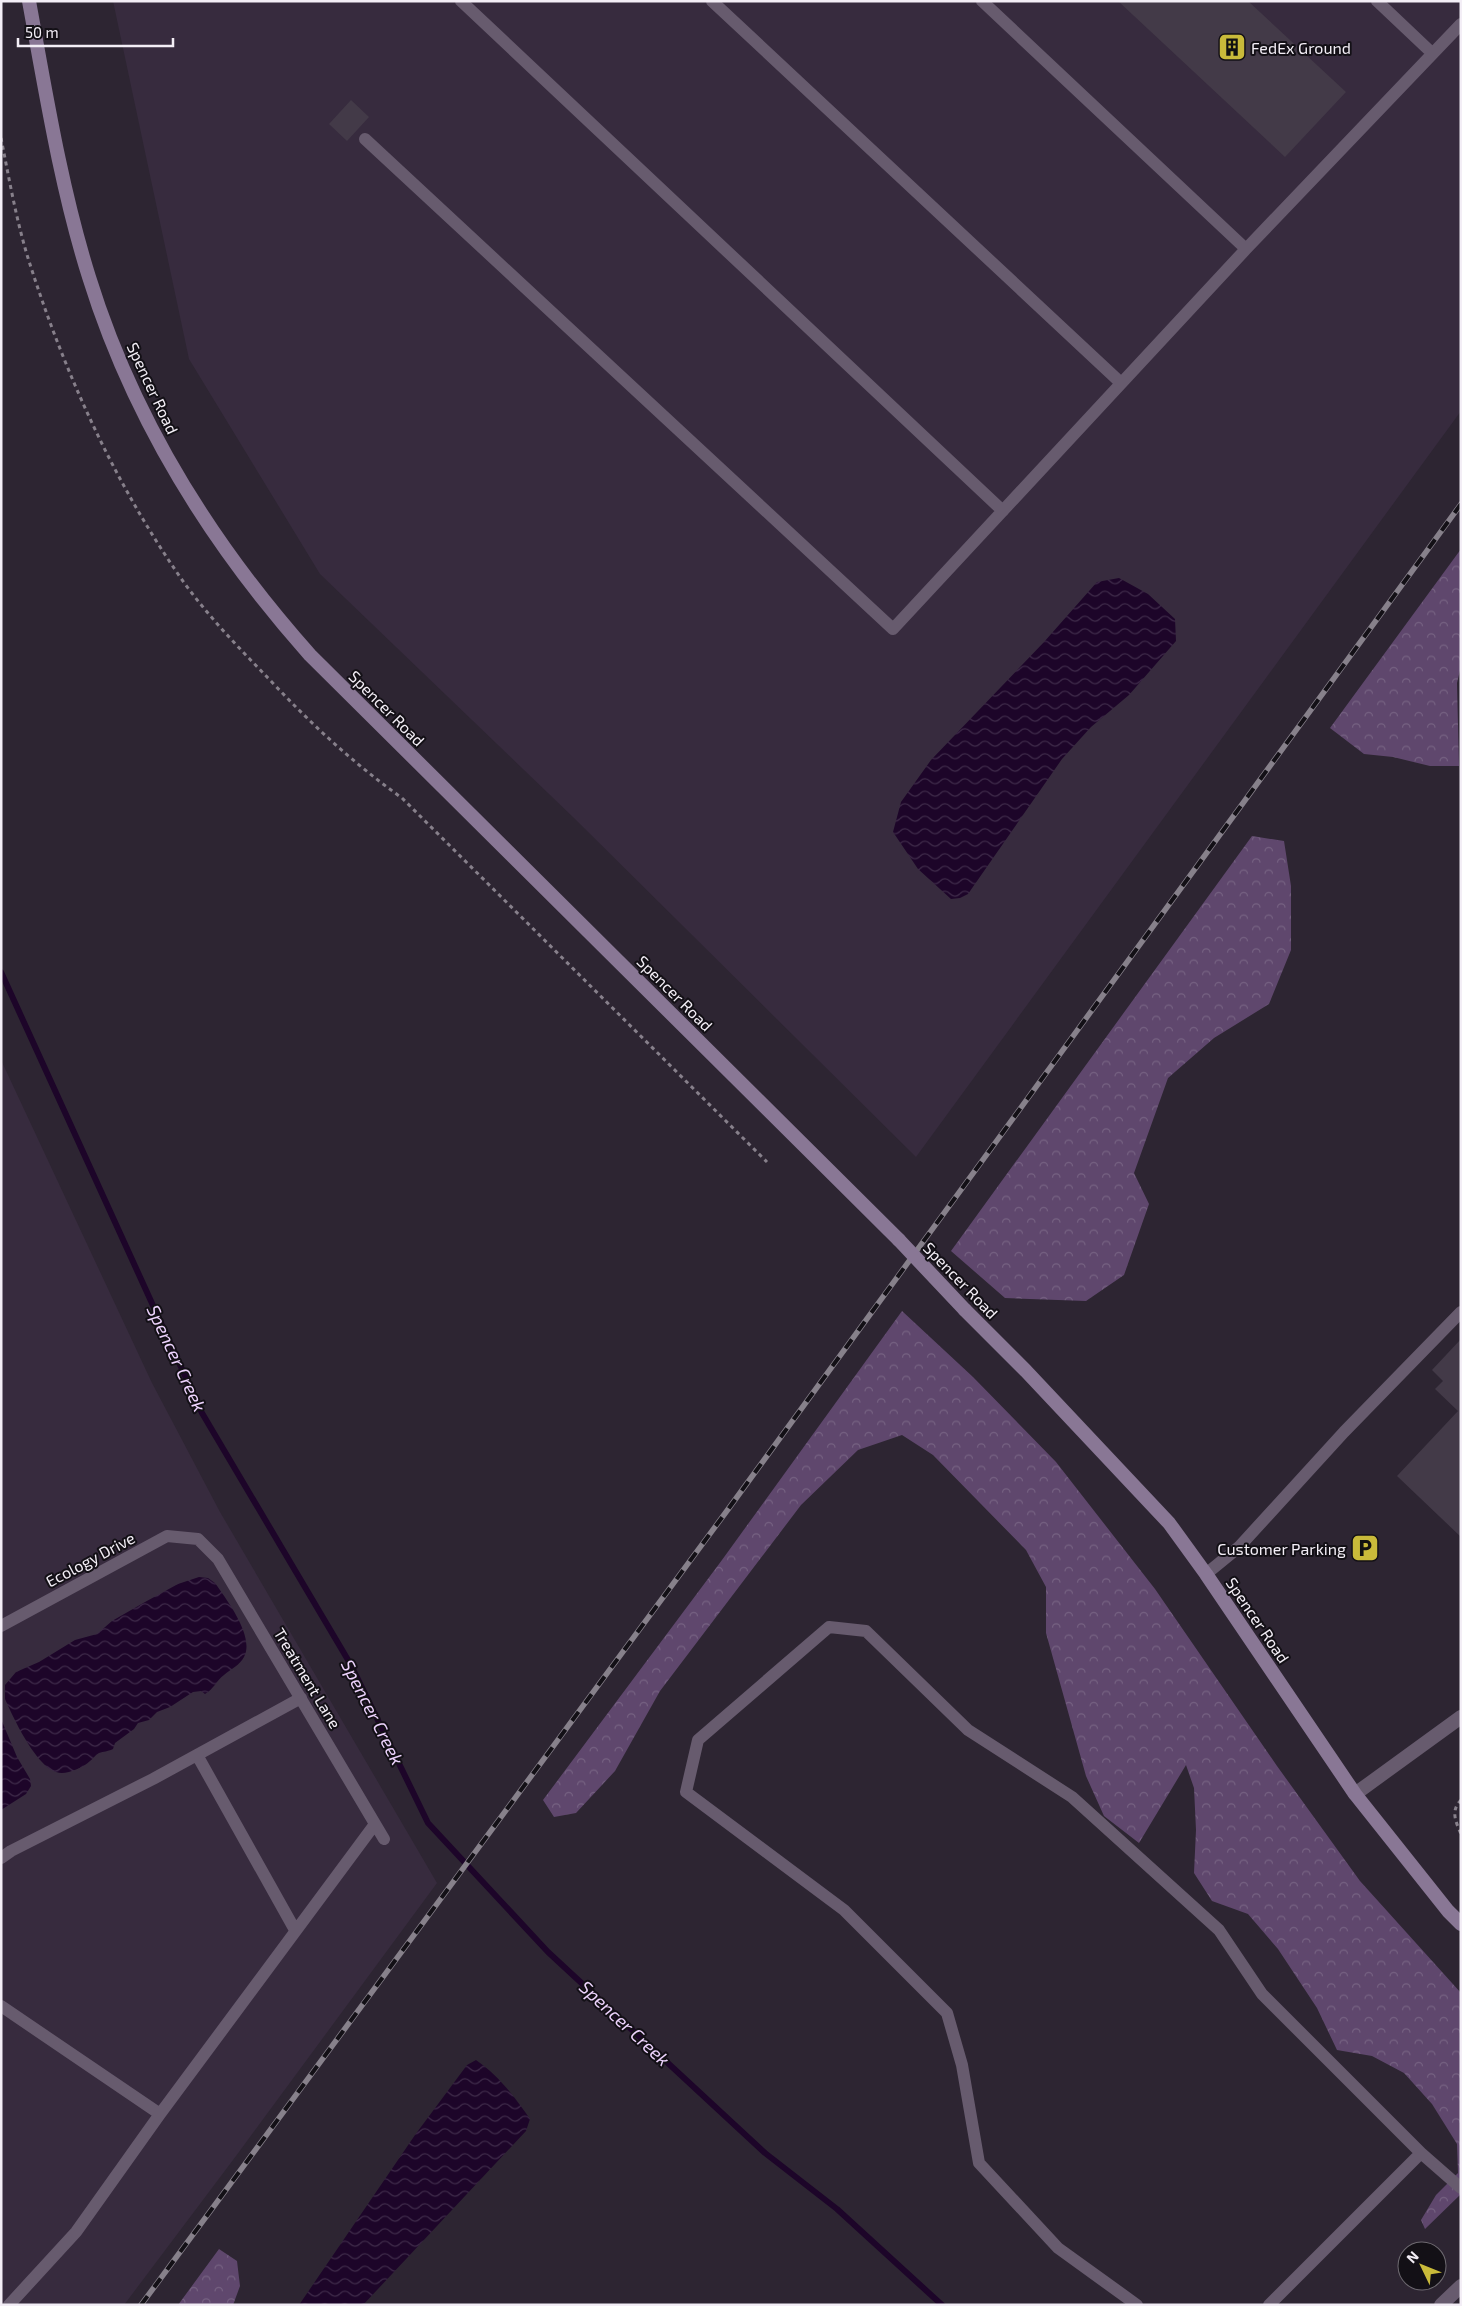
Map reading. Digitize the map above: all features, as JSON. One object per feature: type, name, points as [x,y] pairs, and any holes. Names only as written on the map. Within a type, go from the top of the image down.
[{"type":"main road","name":"Spencer Road","points":[[29,1],[68,200],[92,287],[108,334],[135,396],[170,463],[207,524],[273,613],[310,655],[899,1240],[1169,1523],[1206,1574],[1355,1794],[1448,1911],[1461,1924]]},
{"type":"street","points":[[1355,1794],[1461,1717]]},
{"type":"street","points":[[1441,2305],[1461,2286]]},
{"type":"lane","points":[[461,1],[1003,511]]},
{"type":"lane","points":[[712,1],[1121,383]]},
{"type":"lane","points":[[982,1],[1246,249]]},
{"type":"lane","points":[[1377,1],[1432,53]]},
{"type":"lane","points":[[366,139],[893,629],[1246,249],[1461,24]]},
{"type":"lane","points":[[1206,1574],[1240,1547],[1344,1432],[1461,1312]]},
{"type":"lane","name":"Ecology Drive","points":[[1,1626],[167,1536],[198,1539]]},
{"type":"lane","name":"Treatment Lane","points":[[198,1539],[218,1559],[384,1838]]},
{"type":"lane","points":[[1137,2305],[1058,2248],[978,2163],[962,2065],[947,2013],[844,1910],[686,1792],[698,1740],[829,1627],[866,1631],[968,1730],[1072,1797],[1219,1930],[1262,1994],[1421,2153],[1461,2188]]},
{"type":"lane","points":[[1,1858],[301,1698]]},
{"type":"lane","points":[[197,1755],[295,1930]]},
{"type":"lane","points":[[9,2305],[76,2232],[160,2114],[375,1824]]},
{"type":"lane","points":[[1,2006],[160,2114]]},
{"type":"lane","points":[[1275,2303],[1421,2153]]},
{"type":"path","points":[[1461,1800],[1456,1804],[1454,1815],[1461,1834]]},
{"type":"shaded area","points":[[113,1],[1461,1],[1461,411],[916,1157],[574,818],[320,574],[189,359]]},
{"type":"shaded area","points":[[1,1060],[152,1383],[220,1512],[437,1883],[124,2305],[1,2305]]},
{"type":"green space","points":[[1461,549],[1461,666],[1457,683],[1459,766],[1430,766],[1393,757],[1364,754],[1330,728]]},
{"type":"green space","points":[[1252,836],[1284,841],[1291,886],[1291,950],[1269,1004],[1214,1038],[1168,1078],[1134,1173],[1149,1204],[1124,1275],[1086,1301],[1005,1298],[951,1251]]},
{"type":"green space","points":[[902,1311],[973,1377],[1056,1462],[1155,1589],[1277,1766],[1360,1881],[1461,1993],[1461,2194],[1425,2229],[1421,2220],[1436,2195],[1458,2173],[1457,2144],[1432,2104],[1404,2073],[1372,2056],[1337,2050],[1317,2008],[1278,1949],[1248,1914],[1212,1901],[1194,1873],[1196,1830],[1194,1788],[1186,1765],[1139,1843],[1104,1816],[1086,1776],[1046,1633],[1046,1587],[1026,1550],[933,1455],[902,1435],[858,1450],[801,1505],[660,1691],[615,1771],[576,1813],[554,1817],[543,1800],[722,1560]]},
{"type":"green space","points":[[219,2249],[237,2261],[240,2286],[233,2305],[178,2305]]},
{"type":"water","points":[[1119,578],[1148,594],[1175,619],[1176,641],[1129,695],[1091,727],[1062,759],[968,894],[960,898],[951,899],[918,869],[893,832],[901,802],[931,760],[1044,642],[1097,582]]},
{"type":"water","points":[[199,1577],[208,1578],[215,1583],[238,1619],[246,1639],[246,1649],[242,1660],[221,1677],[205,1694],[201,1691],[193,1692],[170,1707],[157,1712],[149,1720],[138,1723],[134,1729],[115,1743],[113,1749],[99,1753],[81,1767],[69,1772],[53,1771],[36,1755],[14,1718],[5,1699],[5,1685],[16,1672],[39,1662],[75,1640],[97,1634],[112,1621],[145,1602],[178,1584]]},
{"type":"water","points":[[1,1719],[17,1757],[30,1779],[31,1786],[26,1794],[1,1810]]},
{"type":"water","points":[[476,2060],[499,2079],[530,2119],[526,2131],[363,2305],[299,2305],[415,2135],[467,2065]]},
{"type":"building","name":"FedEx Ground","points":[[1118,1],[1248,1],[1346,92],[1285,157]]},
{"type":"building","points":[[351,100],[369,117],[347,141],[329,124]]},
{"type":"building","points":[[1461,1339],[1461,1537],[1397,1476],[1458,1411],[1435,1389],[1443,1381],[1432,1370]]},
{"type":"waterway","name":"Spencer Creek","points":[[1,972],[202,1413],[351,1665],[428,1823],[548,1952],[765,2153],[837,2209],[942,2305]]},
{"type":"railway","points":[[141,2305],[729,1508],[1461,504]]},
{"type":"place","name":"FedEx Ground","points":[[1232,47]]},
{"type":"place","name":"Customer Parking","points":[[1365,1548]]}]
